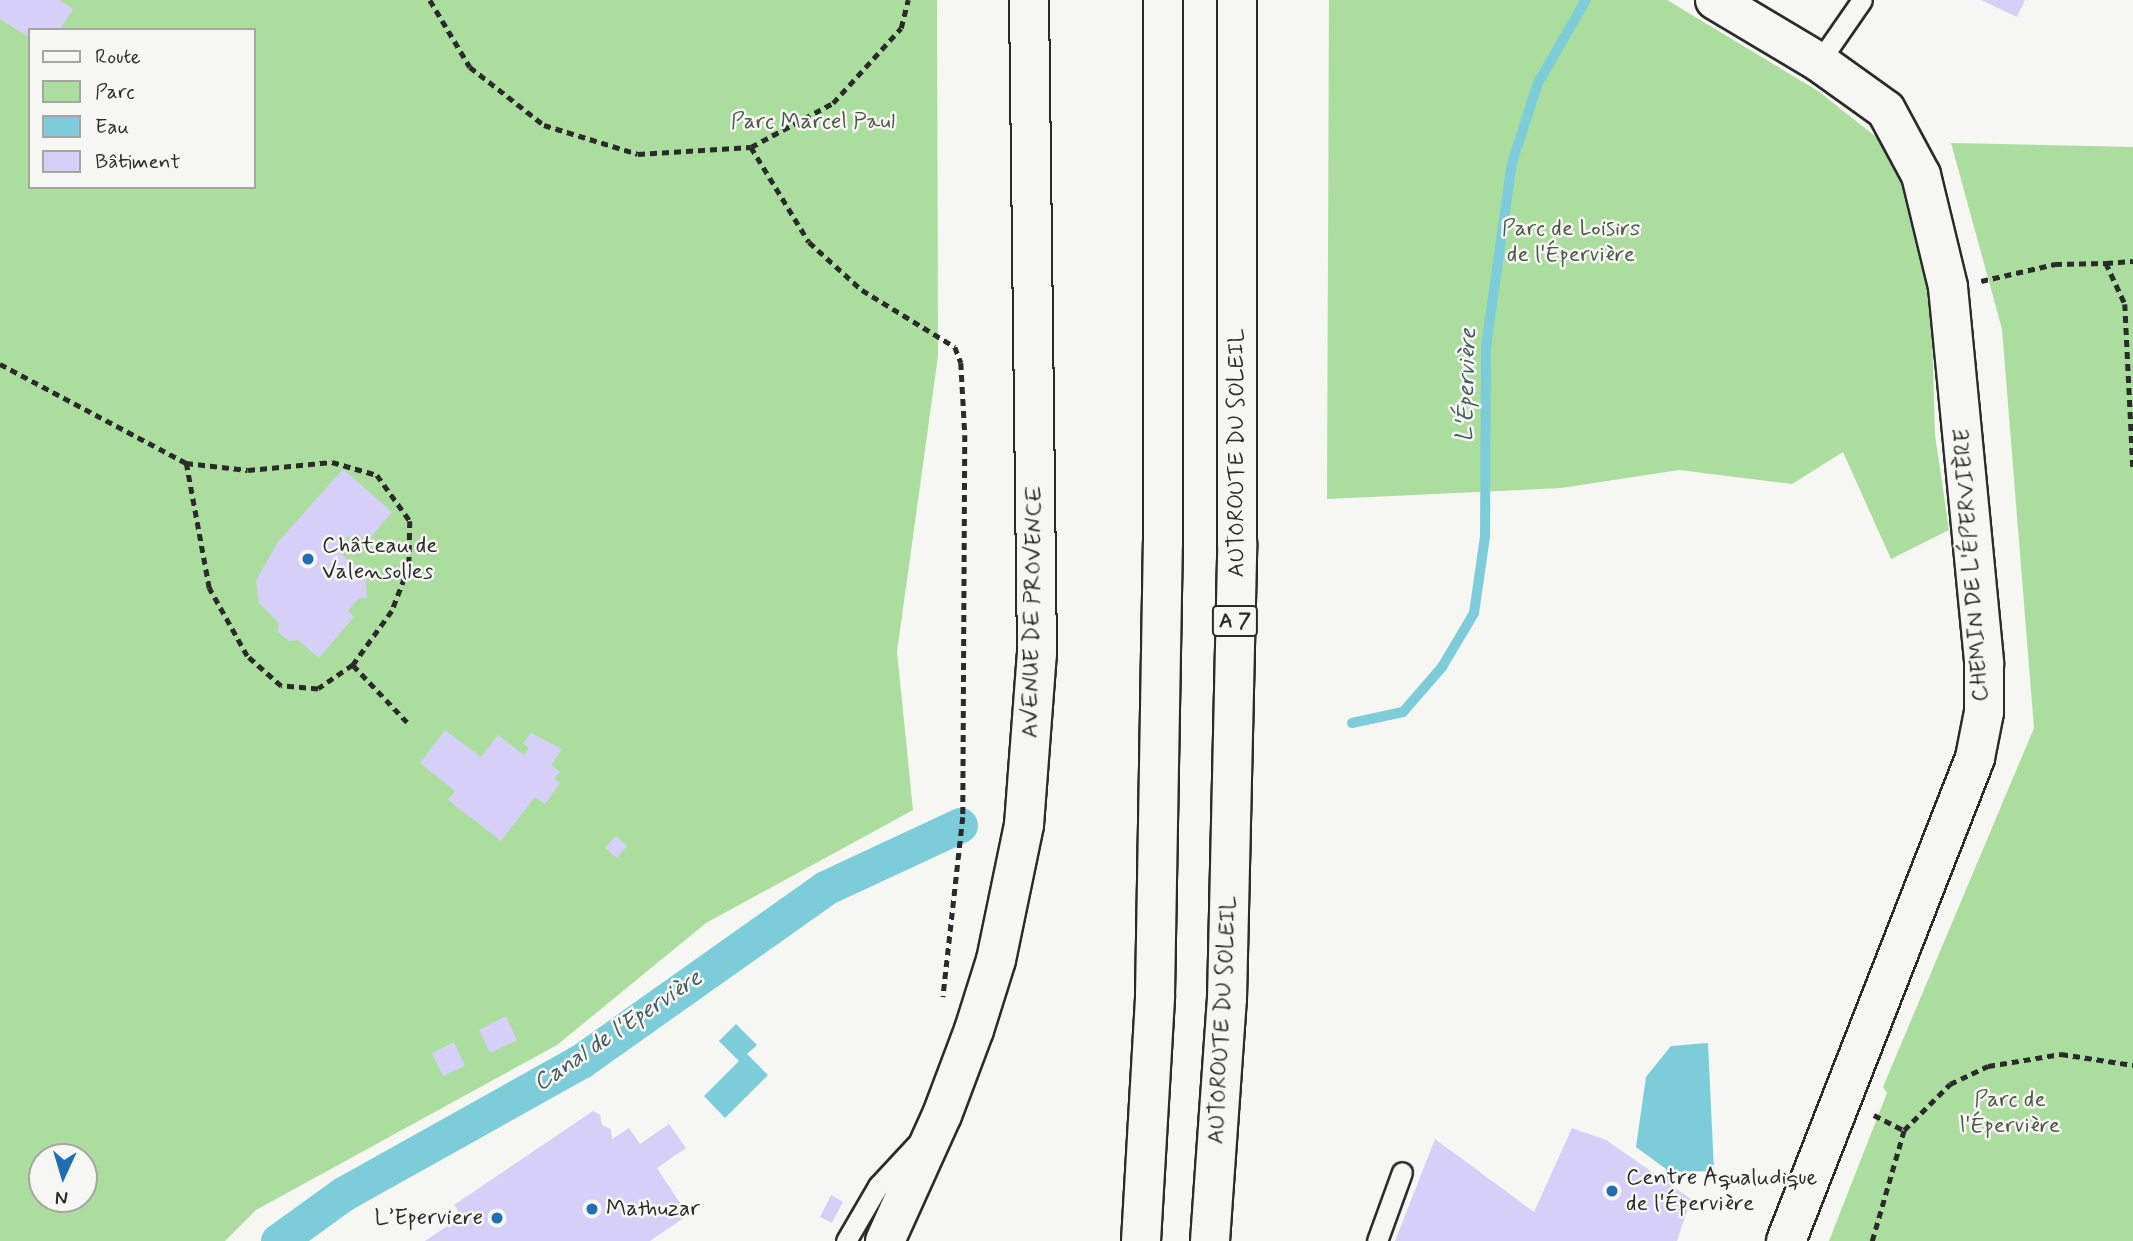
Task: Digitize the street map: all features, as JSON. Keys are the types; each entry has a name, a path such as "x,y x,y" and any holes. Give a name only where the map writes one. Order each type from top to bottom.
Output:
{"main road":[{"name":"AVENUE DE PROVENCE","path":"885,1241 942,1115 996,960 1024,825 1038,654 1029,0"},
{"path":"1141,1241 1156,968 1163,542 1163,0"},
{"name":"AUTOROUTE DU SOLEIL","path":"1210,1241 1227,999 1236,599 1237,0"},
{"name":"CHEMIN DE L'ÉPERVIÈRE","path":"1715,0 1819,62 1886,110 1906,140 1921,175 1948,288 1984,664 1984,712 1965,789 1786,1241"}],"lane":[{"path":"1819,62 1862,0"},
{"path":"846,1241 878,1186 942,1115"},
{"path":"1377,1241 1402,1172"}],"path":[{"path":"430,0 470,67 544,125 638,154 751,147 833,103 901,28 908,0"},
{"path":"751,147 809,242 862,290 955,347 961,363 965,435 963,817 954,929 940,1008"},
{"path":"1948,288 2055,264 2133,261"},
{"path":"2106,262 2125,304 2133,470"},
{"path":"0,365 186,463 248,470 332,462 377,475 410,521 409,567 392,611 353,664 317,689 281,687 247,656 209,588 186,463"},
{"path":"353,664 410,725"},
{"path":"1872,1241 1904,1130 1950,1084 1988,1066 2061,1054 2133,1065"}],"green space":[{"name":"Parc Marcel Paul","path":"0,0 937,0 938,356 897,652 913,810 706,923 557,1045 256,1210 225,1241 0,1241"},
{"name":"Parc de Loisirs de l'Épervière","path":"1329,0 1667,0 1818,91 1894,151 1931,298 1935,435 1949,530 1891,559 1843,452 1792,484 1679,470 1561,488 1327,499"},
{"name":"Parc de l'Épervière","path":"1951,143 2133,147 2133,1241 1829,1241 1887,1093 1883,1087 2034,728 2002,329"}],"water":[{"path":"736,1024 757,1045 747,1054 768,1075 725,1118 704,1096 739,1061 719,1041"},
{"path":"1708,1043 1714,1171 1674,1172 1671,1184 1662,1179 1666,1169 1636,1147 1646,1077 1671,1046"}],"building":[{"path":"0,0 59,0 73,9 61,28 28,28 28,37 0,19"},
{"path":"1981,0 2025,0 2017,17"},
{"name":"Château de Valensolles","path":"343,469 392,512 371,537 366,534 358,541 348,536 336,550 355,565 365,565 367,598 359,598 348,611 354,617 319,658 298,640 289,641 278,632 279,623 259,603 256,580 278,542"},
{"path":"445,730 481,757 498,735 524,755 529,748 523,743 531,733 562,749 551,765 560,772 554,779 560,783 545,804 535,797 501,841 448,800 455,791 420,763"},
{"path":"616,836 627,846 617,858 605,848"},
{"path":"506,1016 517,1040 490,1053 479,1030"},
{"path":"454,1042 465,1066 443,1076 432,1053"},
{"path":"593,1111 600,1115 602,1125 611,1129 612,1139 629,1128 640,1144 669,1124 686,1148 657,1168 688,1215 650,1241 425,1241 462,1216 454,1205"},
{"name":"Centre Aqualudique de l'Épervière","path":"1572,1128 1606,1140 1691,1199 1677,1241 1395,1241 1435,1139 1534,1212"},
{"path":"831,1195 843,1202 832,1223 820,1217"}],"waterway":[{"name":"L'Épervière","path":"1352,723 1403,712 1442,667 1474,613 1485,537 1486,347 1512,163 1538,83 1586,0"},
{"name":"Canal de l'Epervière","path":"278,1241 343,1194 581,1061 825,888 960,825"}],"place":[{"name":"Château de Valensolles","path":"308,559"},
{"name":"Centre Aqualudique de l'Épervière","path":"1612,1191"},
{"name":"Mathuzar","path":"592,1209"},
{"name":"L’Eperviere","path":"497,1218"}]}
